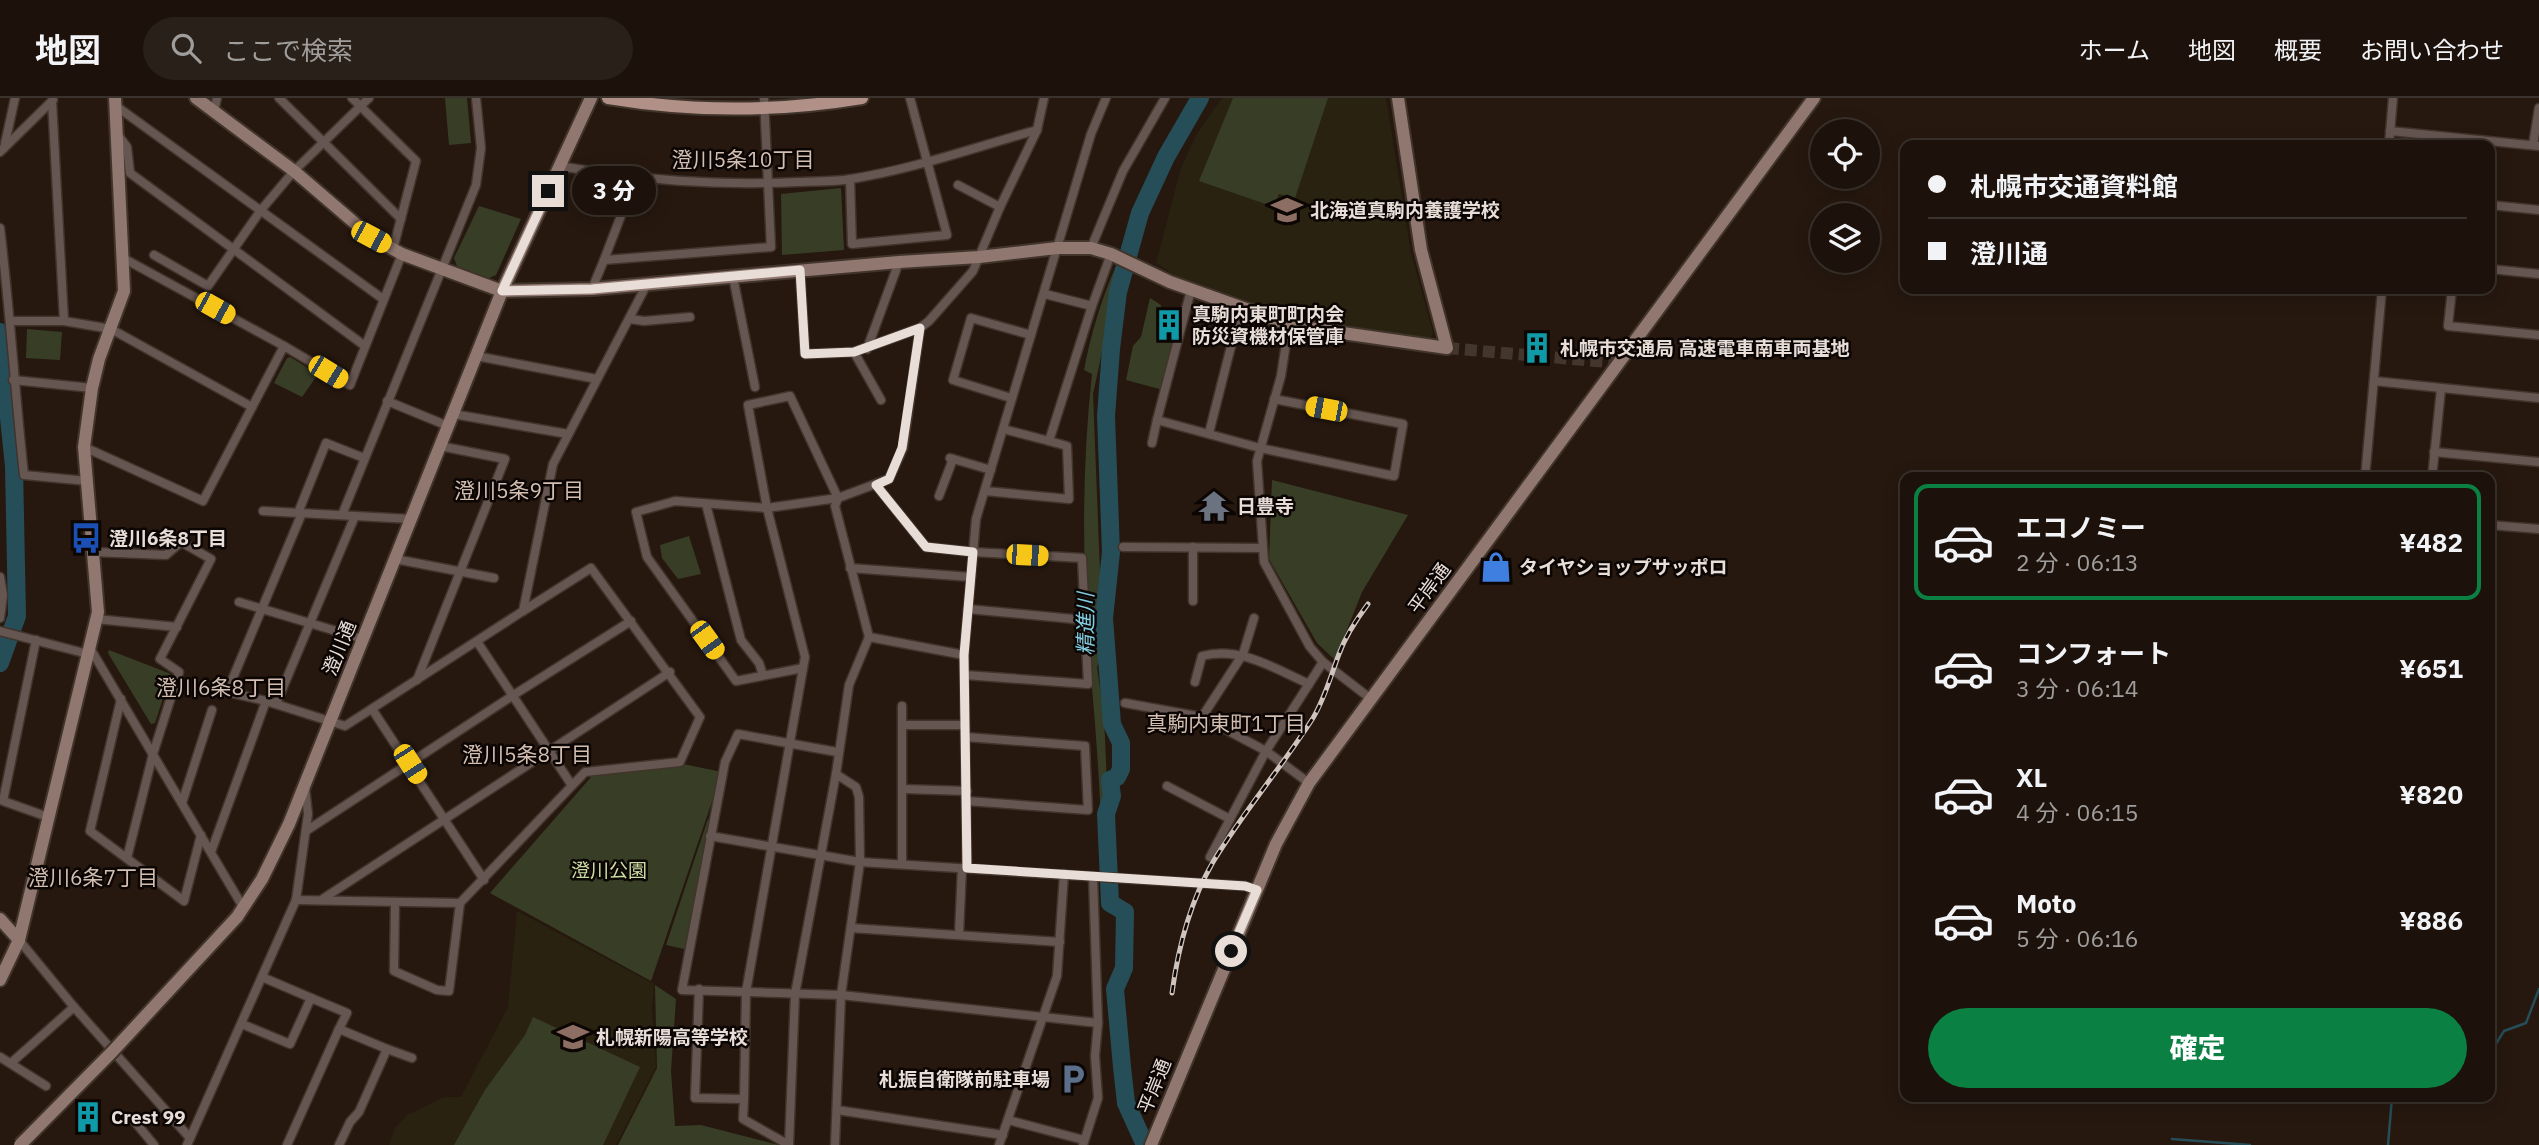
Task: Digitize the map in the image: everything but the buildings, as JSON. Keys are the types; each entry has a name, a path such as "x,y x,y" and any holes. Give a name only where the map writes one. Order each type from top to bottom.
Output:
{"main road":[{"path":"608,98 665,106 728,110 764,103 810,107 862,98"}],"street":[{"path":"2,150 15,98"},
{"path":"196,98 216,105 371,237 440,270 502,291 592,289 979,257 1057,248 1091,248 1191,290 1289,324 1447,348 1420,250 1398,98"},
{"path":"279,98 401,219"},
{"path":"123,258 350,385 383,299 397,251 401,219 416,161 352,98"},
{"path":"154,255 208,286 261,210 294,171 369,98"},
{"path":"342,515 476,186 481,148 476,98"},
{"name":"澄川通","path":"20,1145 121,1043 240,912 275,855 502,291 590,98"},
{"path":"850,179 852,244 947,235 910,98"},
{"path":"800,270 805,354 854,352 920,328 973,271 1037,130 1044,98"},
{"path":"959,934 965,868 967,796 964,655 976,519 1091,134 1106,98"},
{"path":"1091,248 1124,171 1164,98"},
{"name":"平岸通","path":"1153,1139 1257,890 1285,827 1309,783 1814,98"},
{"path":"2389,140 2392,98"},
{"path":"2,150 54,99"},
{"path":"54,99 64,321"},
{"path":"0,980 19,940 96,619 85,447 92,388 99,359 124,291 115,102"},
{"path":"115,102 383,299"},
{"path":"604,260 771,247 764,103"},
{"path":"2495,144 2536,146 2539,108"},
{"path":"559,166 635,179 697,184 850,179 926,162 1037,130"},
{"path":"2390,131 2448,140"},
{"path":"117,133 127,147 130,173 365,346"},
{"path":"592,289 635,179"},
{"path":"958,185 1000,207"},
{"path":"2495,206 2539,210"},
{"path":"0,228 24,475 87,481"},
{"path":"1049,441 1092,306 1114,256"},
{"path":"867,349 899,262"},
{"path":"2495,270 2539,274"},
{"path":"733,277 755,387"},
{"path":"523,611 553,464 647,284"},
{"path":"1152,443 1191,290"},
{"path":"1045,294 1092,306"},
{"path":"2366,472 2382,294"},
{"path":"2451,294 2448,326 2539,335"},
{"path":"1209,433 1241,307"},
{"path":"630,319 644,321 690,317"},
{"path":"1011,398 953,380 971,318 1031,335"},
{"path":"11,321 64,321 111,329 252,407"},
{"path":"1289,324 1281,376 1257,461 1264,562 1310,648 1323,662 1371,699"},
{"path":"803,668 736,681 648,557 636,512 675,501 767,508 838,498 889,479 902,448 920,328"},
{"path":"85,447 203,502 284,346"},
{"path":"854,352 881,400"},
{"path":"476,356 597,379"},
{"path":"13,380 92,388"},
{"path":"2374,381 2539,398"},
{"path":"2432,472 2441,389"},
{"path":"790,396 838,498 835,506 869,637 849,685 837,752 836,774 795,994 789,1144 743,1119 746,992 805,657 767,508 748,405 790,396"},
{"path":"1157,419 1260,448 1394,475 1403,424 1274,399"},
{"path":"387,401 451,420 568,435"},
{"path":"985,491 1069,499 1068,446 1003,429"},
{"path":"364,458 326,443 227,692 266,701 345,726 591,568 700,717 680,762 585,772 460,903 449,991 436,990 394,971 395,903"},
{"path":"417,680 505,459 440,446"},
{"path":"2434,452 2539,462"},
{"path":"939,496 951,458 991,470"},
{"path":"876,485 926,547 1082,558 1088,684 965,675"},
{"path":"706,504 741,640 758,663 763,675"},
{"path":"263,511 411,519"},
{"path":"276,704 355,516"},
{"path":"2495,525 2539,529"},
{"path":"93,552 166,555 181,542 211,559 160,659 179,672 153,754 127,858"},
{"path":"1123,547 1262,548"},
{"path":"1193,547 1193,601"},
{"path":"395,559 495,578"},
{"path":"850,568 971,577"},
{"path":"0,577 0,618"},
{"path":"240,602 363,639"},
{"path":"968,609 1084,620"},
{"path":"1202,717 1243,654 1254,618"},
{"path":"96,619 177,627"},
{"path":"306,831 631,621"},
{"path":"3,632 89,650 211,852 240,912"},
{"path":"869,637 964,655"},
{"path":"36,640 3,801 48,817"},
{"path":"478,643 571,784"},
{"path":"1195,682 1202,656 1225,652 1243,654 1309,684"},
{"path":"1210,857 1266,751 1323,662"},
{"path":"321,901 549,749 670,673"},
{"path":"121,699 90,831 184,901 201,835"},
{"path":"211,852 266,701"},
{"path":"1125,703 1202,717 1266,751 1309,783"},
{"path":"902,706 902,863"},
{"path":"372,709 484,880"},
{"path":"182,803 212,710"},
{"path":"903,725 965,725"},
{"path":"837,752 738,734 725,762 682,990 841,995 1098,1023"},
{"path":"903,789 1088,810 1085,746 966,737"},
{"path":"835,1145 841,995 860,862 859,797 856,788 836,774"},
{"path":"0,919 189,1141 296,900 308,814 305,786"},
{"path":"1167,786 1230,819"},
{"path":"710,836 860,862 1245,886 1257,890"},
{"path":"999,1145 1058,976 1064,874"},
{"path":"1008,1120 1084,1142 1098,1098 1095,1056 1098,1023 1096,877"},
{"path":"296,900 460,903"},
{"path":"851,928 1060,942"},
{"path":"262,977 346,1013 287,1145"},
{"path":"699,989 695,1098 744,1100"},
{"path":"242,1024 290,1044 311,998"},
{"path":"12,1063 74,1007"},
{"path":"339,1029 412,1058"},
{"path":"339,1145 350,1122 359,1112 387,1049"},
{"path":"0,1057 46,1086"},
{"path":"837,1110 1003,1135"},
{"path":"131,1117 154,1145"}],"shaded area":[{"name":"北海道真駒内養護学校","path":"1222,98 1386,98 1411,253 1433,332 1430,338 1297,318 1177,277 1156,263 1181,168 1196,135"},
{"name":"札幌新陽高等学校","path":"517,911 654,984 652,1007 656,1067 616,1145 389,1145 395,1128 407,1115 444,1097 461,1097 508,1007"}],"green space":[{"path":"445,98 467,98 471,143 449,145"},
{"path":"1233,98 1328,98 1295,198 1279,194 1274,207 1199,181"},
{"path":"841,188 844,250 782,255 781,194"},
{"path":"479,206 521,219 496,275 489,278 457,266 454,258"},
{"path":"1116,266 1120,268 1093,394 1103,649 1097,667 1104,717 1111,874 1102,873 1087,616 1085,477 1092,374 1084,370 1097,317"},
{"path":"1150,298 1161,305 1160,325 1180,329 1163,390 1126,380 1133,346 1141,337"},
{"path":"27,329 62,332 60,360 26,358"},
{"path":"290,357 318,374 302,397 274,383"},
{"path":"1272,480 1408,515 1362,592 1335,660 1317,643 1269,559"},
{"path":"689,536 701,574 678,579 662,558 660,545"},
{"path":"109,650 171,674 155,723 151,724 108,653"},
{"name":"澄川公園","path":"683,764 722,772 651,981 490,893 592,776"},
{"path":"708,819 714,821 689,950 666,945"},
{"path":"655,985 676,999 671,1071 675,1126 701,1125 779,1145 618,1145 657,1068"},
{"path":"533,1017 640,1067 603,1145 454,1145 485,1090 525,1035"}],"waterway":[{"name":"精進川","path":"1145,1145 1126,1103 1115,989 1124,968 1125,912 1110,903 1106,814 1112,796 1110,780 1117,777 1121,769 1121,743 1112,724 1104,618 1111,552 1106,416 1118,292 1140,213 1166,157 1200,98"},
{"path":"0,332 14,466 17,616 0,663"},
{"path":"2495,1045 2504,1031 2526,1023 2539,989"},
{"path":"2388,1145 2392,1102"},
{"path":"2172,1139 2250,1145"}],"tunnel":[{"path":"1447,348 1619,363"}],"railway":[{"path":"1172,993 1186,926 1205,877 1237,825 1313,718 1345,640 1368,604"}],"place":[{"name":"北海道真駒内養護学校","path":"1287,210"},
{"name":"真駒内東町町内会 防災資機材保管庫","path":"1169,325"},
{"name":"札幌市交通局 高速電車南車両基地","path":"1537,348"},
{"name":"日豊寺","path":"1214,506"},
{"name":"澄川6条8丁目","path":"86,538"},
{"name":"タイヤショップサッポロ","path":"1496,567"},
{"name":"札幌新陽高等学校","path":"573,1037"},
{"name":"札振自衛隊前駐車場","path":"1073,1079"},
{"name":"Crest 99","path":"88,1117"}],"district":[{"name":"澄川5条10丁目","path":"743,159"},
{"name":"澄川5条9丁目","path":"519,490"},
{"name":"澄川6条8丁目","path":"221,687"},
{"name":"真駒内東町1丁目","path":"1226,723"},
{"name":"澄川5条8丁目","path":"527,754"},
{"name":"澄川6条7丁目","path":"93,877"}],"route":[{"path":"548,191 502,291 592,289 800,270 805,354 854,352 920,328 902,448 889,479 876,485 926,547 973,552 964,655 967,868 1245,886 1257,890 1231,951"}]}
